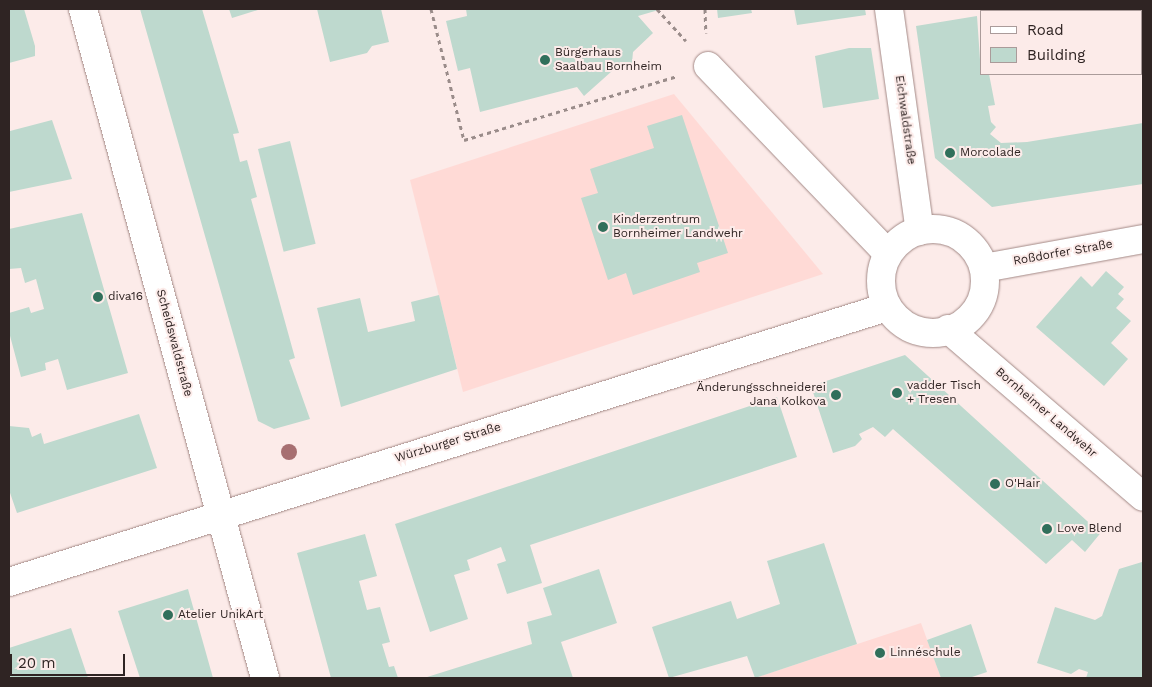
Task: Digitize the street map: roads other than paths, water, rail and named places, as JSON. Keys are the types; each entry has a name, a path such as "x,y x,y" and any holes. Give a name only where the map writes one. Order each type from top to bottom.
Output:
{"street":[{"name":"Scheidswaldstraße","path":"83,9 265,678"},
{"name":"Eichwaldstraße","path":"889,9 920,231"},
{"path":"708,66 888,254"},
{"path":"920,231 957,234 977,253 984,268 986,288 975,314 958,327 924,332 899,321 887,307 881,275 888,254 901,239 920,231"},
{"name":"Roßdorfer Straße","path":"984,268 1143,239"},
{"name":"Würzburger Straße","path":"9,582 221,514 887,307"},
{"name":"Bornheimer Landwehr","path":"948,329 1143,497"}],"place":[{"name":"Bürgerhaus Saalbau Bornheim","path":"545,60"},
{"name":"Morcolade","path":"950,153"},
{"name":"Kinderzentrum Bornheimer Landwehr","path":"603,227"},
{"name":"diva16","path":"98,297"},
{"name":"vadder Tisch + Tresen","path":"897,393"},
{"name":"Änderungsschneiderei Jana Kolkova","path":"836,395"},
{"name":"O'Hair","path":"995,484"},
{"name":"Love Blend","path":"1047,529"},
{"name":"Atelier UnikArt","path":"168,615"},
{"name":"Linnéschule","path":"880,653"}]}
